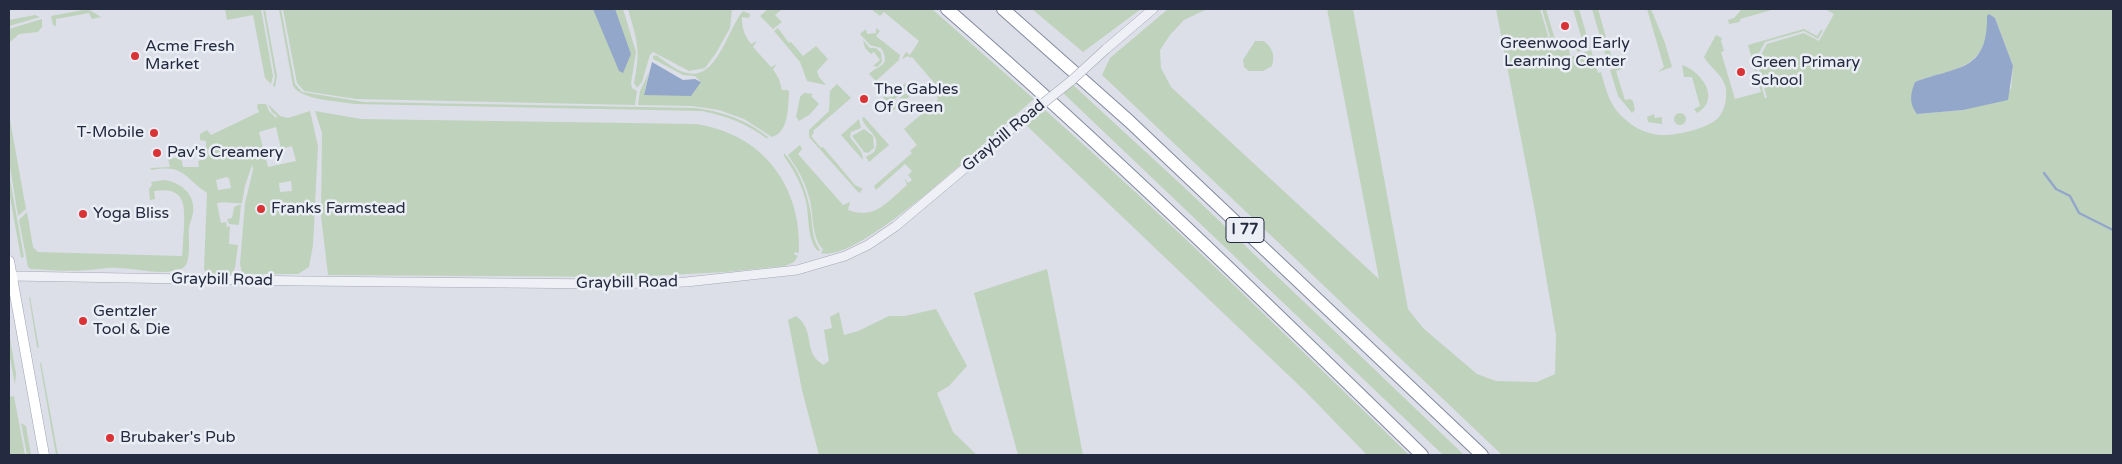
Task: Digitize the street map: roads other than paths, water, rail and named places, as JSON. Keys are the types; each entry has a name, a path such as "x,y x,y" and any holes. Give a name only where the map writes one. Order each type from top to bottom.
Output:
{"highway":[{"name":"I 77","path":"947,9 1129,172 1302,337 1422,455"},
{"name":"I 77","path":"1003,9 1136,127 1482,455"}],"main road":[{"path":"9,261 44,455"}],"street":[{"name":"Graybill Road","path":"11,276 604,284 686,282 797,270 845,256 868,245 896,226 1153,9"}],"water":[{"path":"593,9 615,9 631,54 623,73 619,71"},
{"path":"1989,14 1995,18 2013,66 2008,100 1963,110 1917,114 1911,99 1915,82 1956,69 1975,58 1982,48 1986,35 1987,16"},
{"path":"652,62 683,80 695,79 701,82 691,96 644,95"}],"waterway":[{"path":"2044,173 2056,189 2070,196 2079,213 2113,230"}],"place":[{"name":"Greenwood Early Learning Center","path":"1565,26"},
{"name":"Acme Fresh Market","path":"135,56"},
{"name":"Green Primary School","path":"1741,72"},
{"name":"The Gables Of Green","path":"864,99"},
{"name":"T-Mobile","path":"154,133"},
{"name":"Pav's Creamery","path":"157,153"},
{"name":"Franks Farmstead","path":"261,209"},
{"name":"Yoga Bliss","path":"83,214"},
{"name":"Gentzler Tool & Die","path":"83,321"},
{"name":"Brubaker's Pub","path":"110,438"}]}
